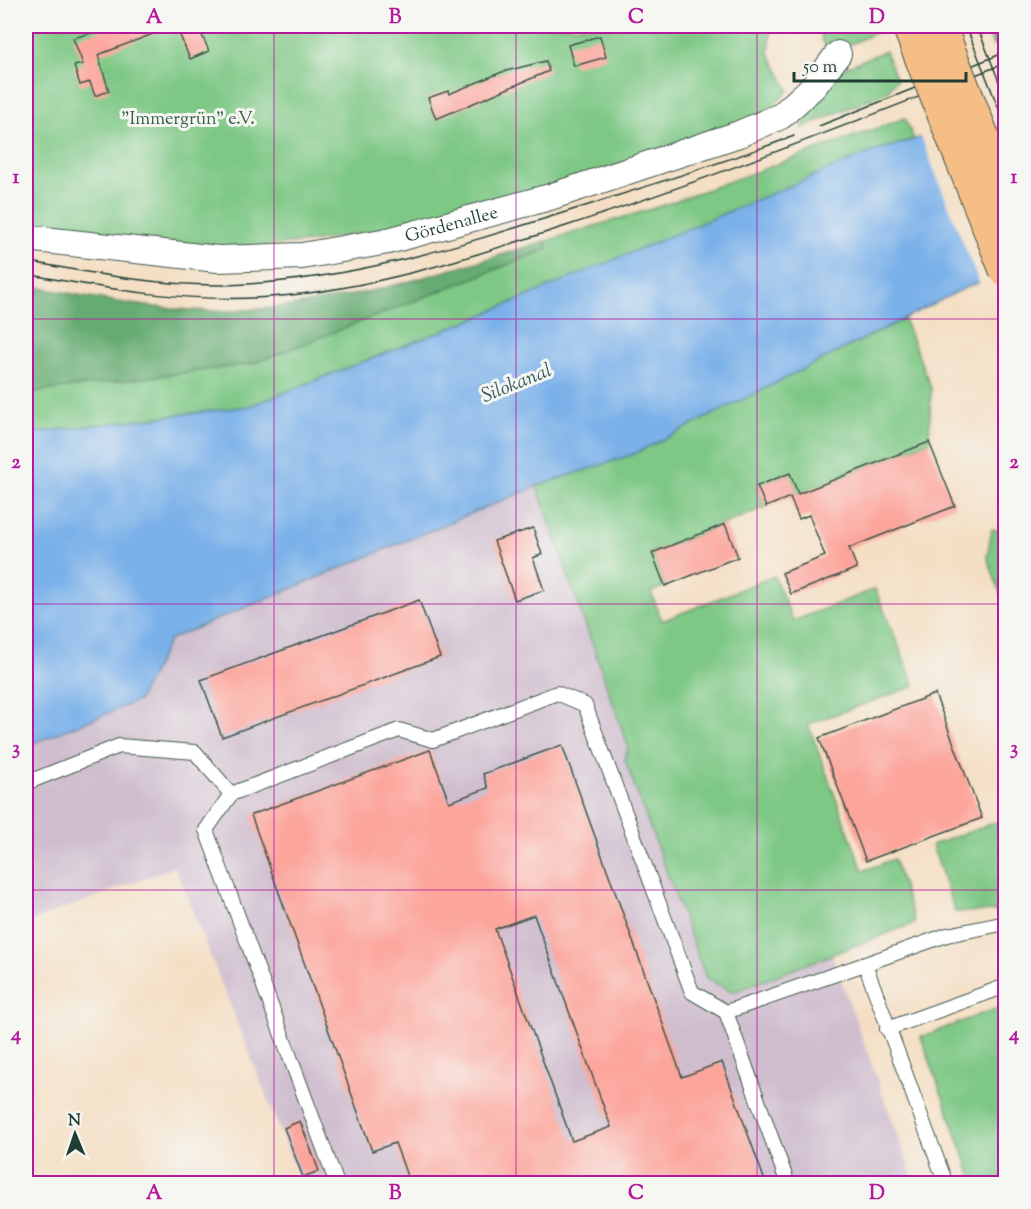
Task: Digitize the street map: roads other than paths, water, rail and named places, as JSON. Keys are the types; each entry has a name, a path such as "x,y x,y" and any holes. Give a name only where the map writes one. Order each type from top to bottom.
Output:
{"main road":[{"path":"909,26 940,67 1005,196"},
{"path":"940,26 940,67 1005,270"}],"street":[{"name":"Gördenallee","path":"26,238 218,259 302,256 388,241 550,198 739,134 781,116 814,86 837,54"}],"lane":[{"path":"337,1184 206,830 231,794 399,730 433,740 557,693 585,705 692,992 726,1012 788,1184"},
{"path":"26,783 119,746 195,752 231,794"},
{"path":"726,1012 947,935 1005,923"},
{"path":"865,964 887,1029 946,1184"},
{"path":"887,1029 1005,986"}],"water":[{"name":"Silokanal","path":"1005,112 1005,273 967,287 634,454 537,486 170,639 138,701 26,746 26,434 250,406 473,319 866,154"}],"tram line":[{"path":"966,26 1006,127"},
{"path":"977,26 1006,99"},
{"path":"819,126 1006,52"},
{"path":"26,274 147,293 208,298 270,297 382,280 491,250 675,189 1006,63"},
{"path":"26,261 124,278 199,285 269,282 313,277 399,260 484,237 682,175 794,136"}],"park label":[{"name":"\"Immergrün\" e.V.","path":"188,118"}]}
